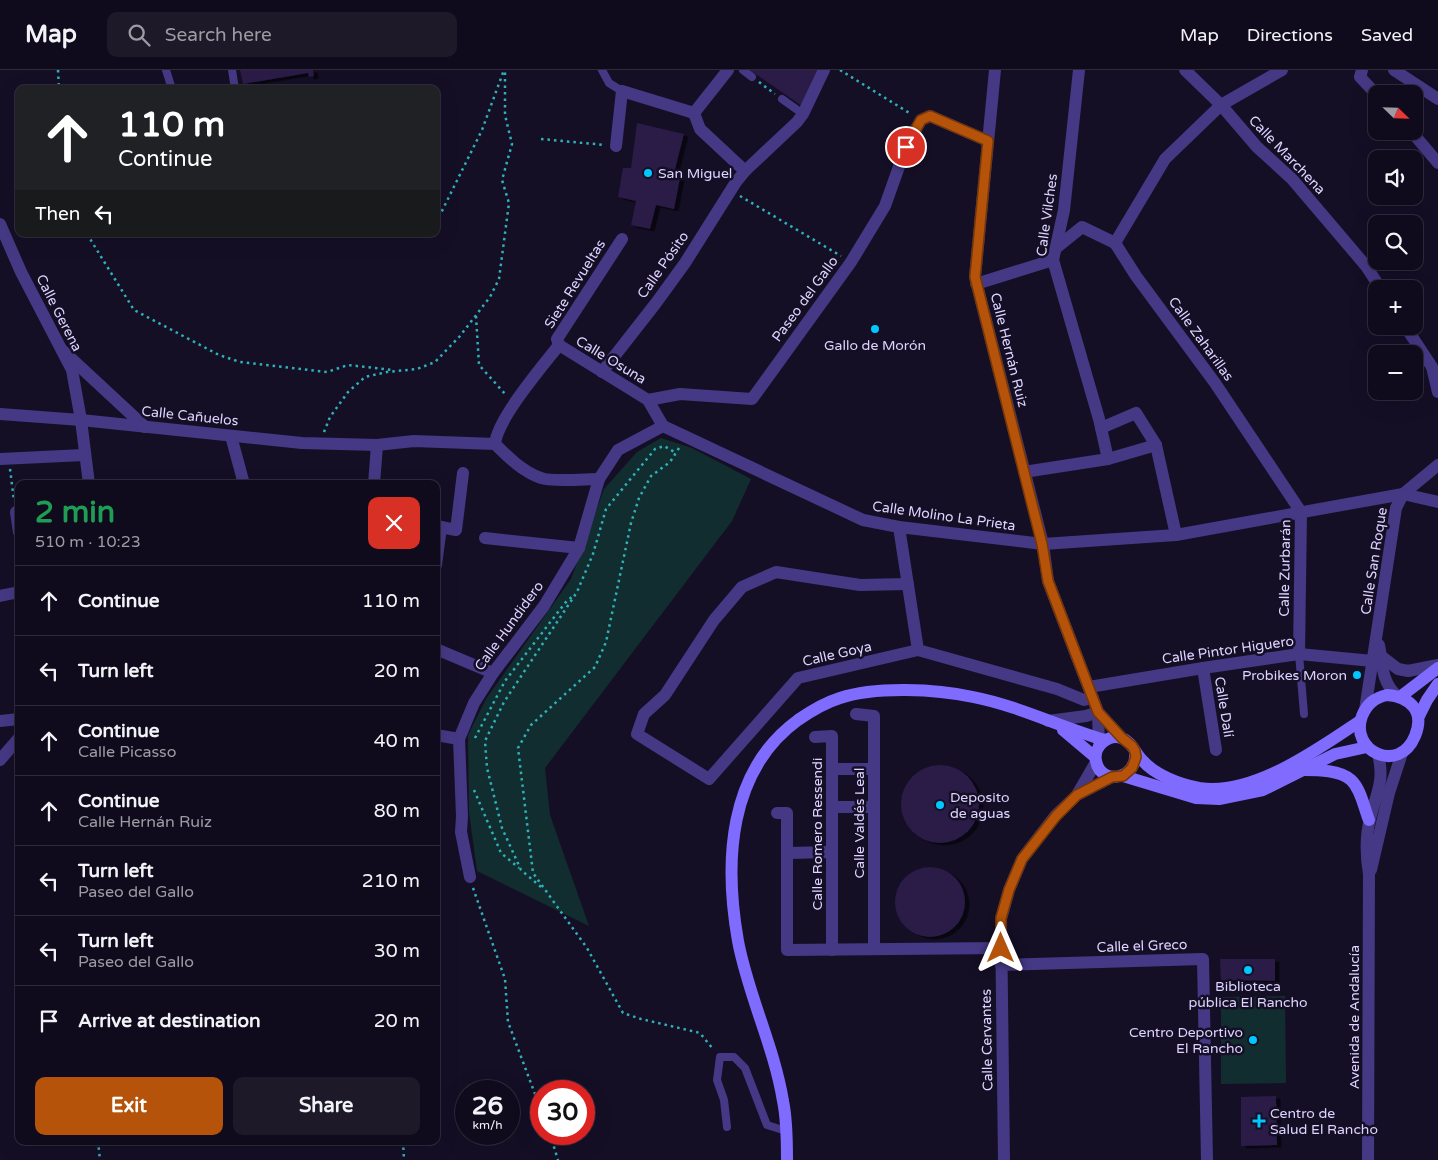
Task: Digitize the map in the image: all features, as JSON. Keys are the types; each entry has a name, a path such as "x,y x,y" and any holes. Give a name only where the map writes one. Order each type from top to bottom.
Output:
{"main road":[{"path":"1398,696 1438,666"},
{"path":"1419,716 1408,701 1398,696 1387,695 1377,697 1370,702 1363,716 1362,738 1372,750 1386,756 1402,753 1410,746 1416,734 1419,716 1426,700 1438,684"},
{"path":"787,1160 784,1101 738,942 733,907 731,870 733,840 738,811 747,783 759,760 773,742 791,725 812,710 841,697 862,692 887,690 925,691 972,696 1015,707 1053,723 1099,748"},
{"path":"1099,748 1114,737 1122,738 1132,746 1143,762 1160,774 1180,783 1200,788 1219,789 1246,784 1274,773 1307,756 1363,716"},
{"path":"1053,723 1099,748"},
{"path":"1099,748 1102,772 1196,798 1219,799 1263,790 1335,754 1372,750"},
{"path":"1117,776 1132,768 1136,757 1135,751"},
{"path":"1304,770 1325,770 1351,780 1369,820"}],"street":[{"path":"694,113 728,70"},
{"name":"Calle Pósito","path":"602,372 679,271 745,171 797,122 803,114 824,70"},
{"name":"Calle Hernán Ruiz","path":"995,70 975,277 976,284 1042,544 1048,581 1098,712"},
{"name":"Calle Vilches","path":"1079,70 1064,210 1055,254 1108,459"},
{"name":"Calle Marchena","path":"1185,70 1221,105 1257,147 1292,178 1366,266 1375,280"},
{"path":"976,284 1055,254 1082,227 1115,242 1164,159 1221,105 1282,70"},
{"path":"1362,70 1360,77 1368,86"},
{"path":"1394,70 1438,99"},
{"path":"616,146 622,91 694,113"},
{"path":"694,113 700,129 745,171"},
{"path":"921,120 930,116 988,141"},
{"name":"Paseo del Gallo","path":"648,400 680,394 752,399 851,262 885,206 906,147 921,120"},
{"path":"1419,140 1438,163"},
{"name":"Calle Gerena","path":"0,224 21,272 72,370 81,420 88,480"},
{"name":"Siete Revueltas","path":"559,345 557,339 622,239"},
{"name":"Calle Zaharillas","path":"1115,242 1136,276 1215,382 1301,512"},
{"path":"1412,335 1432,367 1438,392"},
{"path":"559,345 514,403 495,437 495,444 528,472 543,479 599,479"},
{"name":"Calle Osuna","path":"559,345 648,400"},
{"path":"62,349 145,427"},
{"path":"648,400 662,426"},
{"path":"1100,423 1136,413 1156,445 1176,535"},
{"name":"Calle Cañuelos","path":"0,414 320,443 377,445 414,441 495,444"},
{"name":"Calle Molino La Prieta","path":"662,426 863,520 899,527 1042,544 1176,535 1301,512"},
{"name":"Calle Hundidero","path":"470,877 461,832 459,739 474,702 493,673 544,606 578,548 599,479 618,450 662,426"},
{"path":"231,436 243,480"},
{"path":"374,480 377,445"},
{"path":"1024,472 1108,459 1156,445"},
{"path":"4,459 84,455"},
{"path":"1403,494 1438,465"},
{"path":"440,527 456,530 463,473"},
{"path":"1301,512 1403,494 1438,502"},
{"name":"Calle San Roque","path":"1363,716 1377,658 1377,634 1396,508 1403,494"},
{"name":"Calle Zurbarán","path":"1299,654 1301,512"},
{"path":"899,527 918,650"},
{"path":"485,538 578,548"},
{"name":"Calle Goya","path":"908,584 860,585 776,572 742,587 714,620 665,695 644,714 637,734 709,779 798,678 918,650 1057,689 1084,700 1091,693"},
{"path":"0,596 15,593"},
{"path":"440,651 493,673"},
{"name":"Calle Pintor Higuero","path":"1091,693 1203,668 1299,654 1377,658"},
{"path":"1377,658 1398,669 1408,671 1438,666"},
{"name":"Calle San Roque","path":"1377,658 1388,687 1398,696"},
{"name":"Calle Dalí","path":"1203,668 1216,750"},
{"path":"1053,723 1098,712"},
{"path":"1098,712 1122,738"},
{"path":"1098,712 1099,748"},
{"name":"Calle Valdés Leal","path":"856,714 874,716 874,949"},
{"path":"0,722 15,720"},
{"path":"440,736 459,739"},
{"name":"Calle Romero Ressendi","path":"815,737 832,736 832,950"},
{"path":"0,760 15,743"},
{"name":"Calle Cervantes","path":"1077,795 1099,748"},
{"name":"Avenida de Andalucía","path":"1370,874 1366,856 1369,820 1382,776 1372,750"},
{"name":"Avenida de Andalucía","path":"1368,1160 1370,874 1389,793 1402,753"},
{"path":"832,769 874,769"},
{"name":"Calle Cervantes","path":"1004,1160 1001,918 1009,890 1022,859 1056,816 1077,795 1117,776"},
{"path":"832,807 874,807"},
{"path":"777,813 787,812 787,950 1001,948"},
{"path":"787,853 832,852"},
{"name":"Calle el Greco","path":"1001,965 1203,959 1207,1160"}],"lane":[{"path":"166,70 171,85"},
{"path":"232,70 234,85"},
{"path":"602,70 609,83 622,91"},
{"path":"743,70 752,77"},
{"path":"782,99 803,114"},
{"path":"1299,654 1304,714"},
{"path":"727,1128 724,1100 717,1080 720,1057 734,1057 745,1068 767,1125 786,1131"}],"path":[{"path":"58,70 59,85"},
{"path":"440,215 482,130 505,70"},
{"path":"320,443 330,417 348,392 365,377 416,370 435,362 476,316 490,297 499,279 508,203 502,180 512,144 505,115 505,70"},
{"path":"840,70 921,120"},
{"path":"752,77 782,99"},
{"path":"541,138 616,146"},
{"path":"731,190 851,262"},
{"path":"89,237 134,310 219,354 240,362 327,372 348,365 399,371"},
{"path":"476,316 479,365 498,388 514,403"},
{"path":"684,435 670,462 651,476 640,498 631,523 606,642 595,667 531,725 518,748 533,873 587,948 623,1012 650,1021 700,1033 720,1057"},
{"path":"521,870 502,828 487,768 485,741 504,702 577,592 593,554 606,509 656,449 664,446 676,453"},
{"path":"4,459 15,508"},
{"path":"459,763 506,680 565,603 577,592"},
{"path":"471,783 501,853 545,891"},
{"path":"470,877 505,979 508,1022 530,1081"},
{"path":"98,1145 100,1160"},
{"path":"403,1145 404,1160"},
{"path":"553,1145 558,1160"}],"green space":[{"path":"661,438 692,448 751,479 732,521 545,768 550,815 589,926 477,871 469,812 468,735 486,699 571,579 604,489 637,452"},
{"name":"Centro Deportivo El Rancho","path":"1285,996 1286,1083 1221,1084 1221,997"}],"building":[{"path":"240,70 313,70 314,76 309,77 308,73 243,84"},
{"path":"750,70 820,70 802,106"},
{"name":"San Miguel","path":"637,123 684,134 673,177 680,178 674,209 656,205 650,229 631,225 636,201 618,197 623,168 631,168"},
{"name":"Deposito de aguas","path":"940,765 955,768 972,782 976,789 979,804 976,819 962,836 955,840 940,843 925,840 908,826 904,819 901,804 904,789 918,772 925,768"},
{"path":"923,867 937,867 950,873 959,882 965,895 963,915 955,927 937,937 923,937 910,931 901,922 895,909 895,895 901,882 910,873"},
{"name":"Biblioteca pública El Rancho","path":"1220,959 1275,959 1275,981 1221,980"},
{"name":"Centro de Salud El Rancho","path":"1276,1096 1277,1145 1241,1146 1241,1097"}],"place":[{"name":"San Miguel","path":"648,173"},
{"name":"Gallo de Morón","path":"875,329"},
{"name":"Probikes Moron","path":"1357,675"},
{"name":"Deposito de aguas","path":"940,805"},
{"name":"Biblioteca pública El Rancho","path":"1248,970"},
{"name":"Centro Deportivo El Rancho","path":"1253,1040"},
{"name":"Centro de Salud El Rancho","path":"1259,1121"}],"route":[{"path":"906,147 921,120 930,116 988,141 975,277 1042,544 1048,581 1098,712 1122,738 1128,741 1135,751 1136,757 1132,768 1123,776 1112,777 1077,795 1056,816 1022,859 1009,890 1001,918 1001,948"}]}
